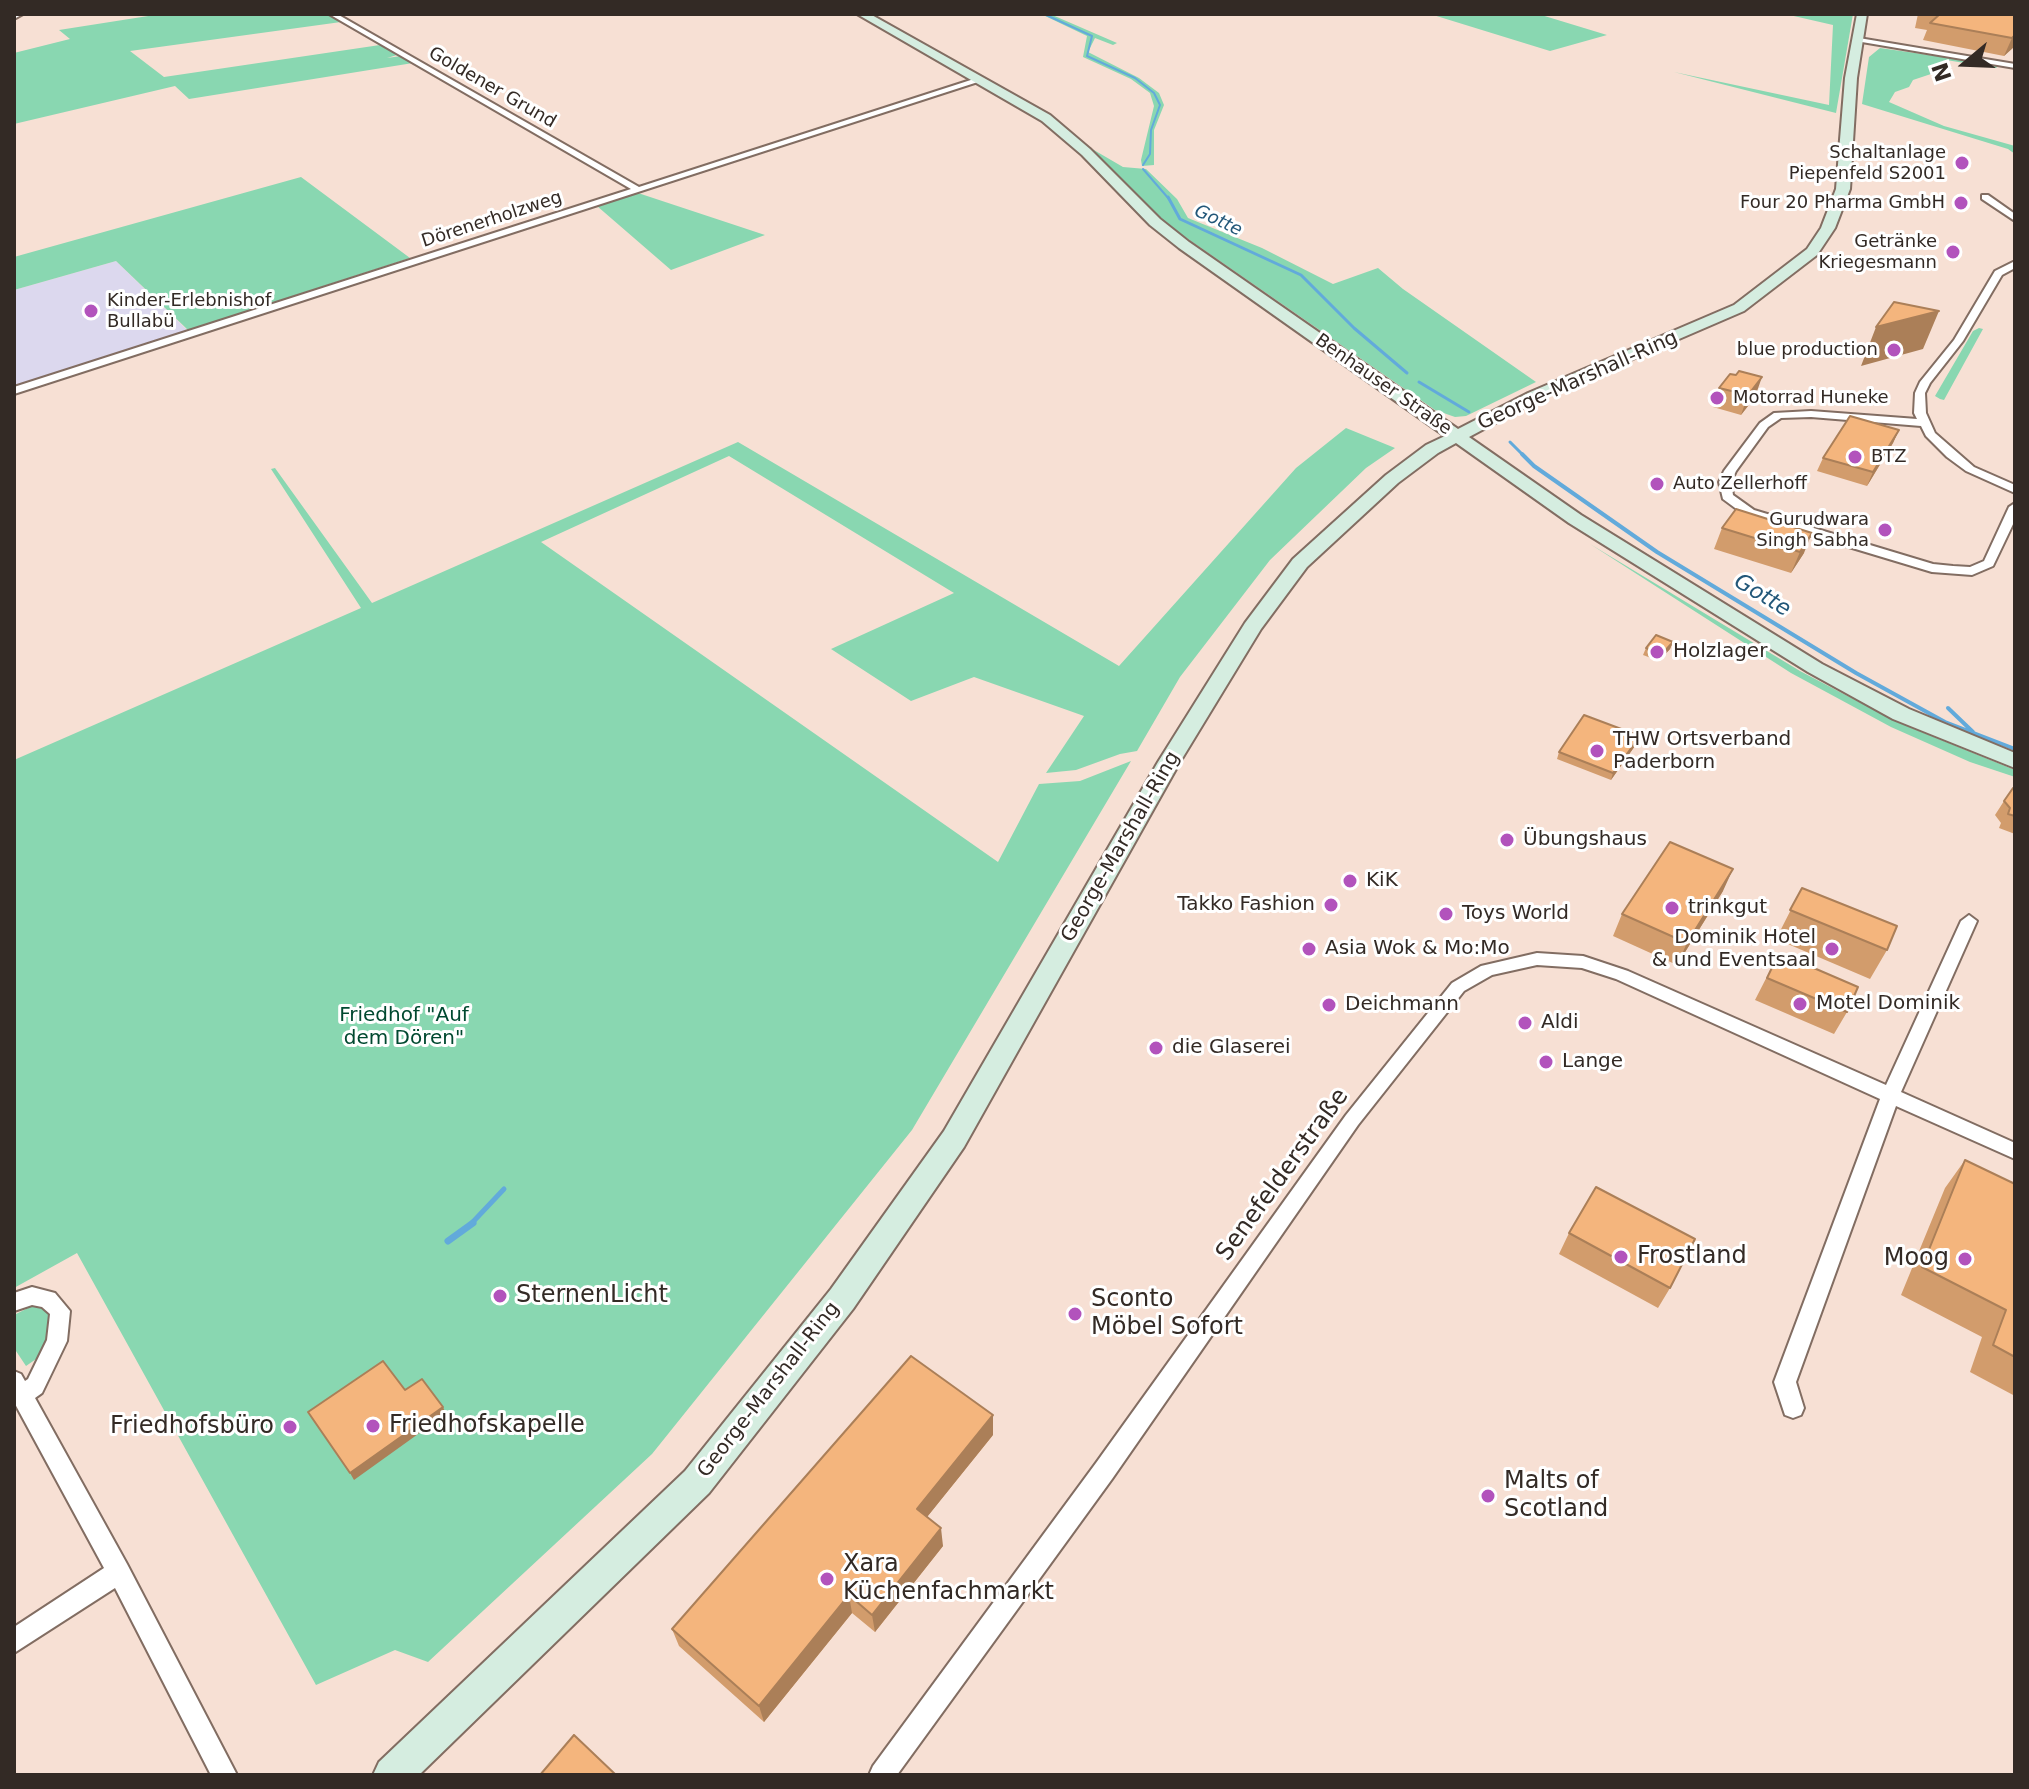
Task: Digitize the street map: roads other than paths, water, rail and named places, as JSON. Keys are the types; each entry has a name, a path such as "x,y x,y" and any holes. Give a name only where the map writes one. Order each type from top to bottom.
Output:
{"main road":[{"name":"Benhauser Straße","path":"862,14 980,80 1065,133 1174,237 1399,397 1623,550 1815,668 1901,714 2015,761"},
{"name":"George-Marshall-Ring","path":"392,1775 697,1482 842,1299 954,1139 1169,762 1252,627 1300,563 1418,444 1455,436 1492,416 1739,308 1812,252 1828,228 1843,189 1856,39 1862,14"},
{"path":"1399,397 1418,444"},
{"path":"1492,416 1493,439 1518,479"}],"street":[{"path":"14,17 20,14"},
{"name":"Goldener Grund","path":"332,14 637,189"},
{"path":"1856,39 2015,66"},
{"name":"Dörenerholzweg","path":"14,391 980,80"},
{"path":"1985,197 2015,218"},
{"path":"2015,264 1998,273 1958,341 1925,382 1920,404 1923,423 1943,448 1964,464 2015,489"},
{"path":"1923,423 1811,414 1778,415 1764,425 1730,471 1725,482 1727,496 1750,513 1932,568 1972,571 1989,563 2015,507"},
{"path":"1793,1408 1785,1382 1890,1096 1969,921"},
{"name":"Senefelderstraße","path":"882,1775 1104,1471 1352,1120 1443,1004 1464,983 1487,970 1537,959 1583,962 1622,975 2015,1151"},
{"path":"14,1302 32,1296 48,1299 60,1311 57,1341 35,1386 18,1388 119,1572 224,1775"},
{"path":"14,1641 119,1572"}],"waterway":[{"name":"Gotte","path":"1044,14 1092,36 1087,56 1135,78 1154,93 1160,105 1151,130 1150,154 1143,165"},
{"name":"Gotte","path":"1143,169 1169,199"},
{"name":"Gotte","path":"1168,197 1180,219 1301,275 1354,328 1407,373"},
{"name":"Gotte","path":"1419,382 1469,412"},
{"name":"Gotte","path":"1510,442 1534,466 1657,552 1856,673 1945,722 2015,749"},
{"path":"1948,708 1973,732"},
{"path":"470,1225 504,1189"},
{"path":"448,1241 473,1223"}],"place":[{"name":"Schaltanlage Piepenfeld S2001","path":"1962,163"},
{"name":"Four 20 Pharma GmbH","path":"1961,203"},
{"name":"Getränke Kriegesmann","path":"1953,252"},
{"name":"Kinder-Erlebnishof Bullabü","path":"91,311"},
{"name":"blue production","path":"1894,350"},
{"name":"Motorrad Huneke","path":"1717,398"},
{"name":"BTZ","path":"1855,457"},
{"name":"Auto Zellerhoff","path":"1657,484"},
{"name":"Gurudwara Singh Sabha","path":"1885,530"},
{"name":"Holzlager","path":"1657,652"},
{"name":"THW Ortsverband Paderborn","path":"1597,751"},
{"name":"Übungshaus","path":"1507,840"},
{"name":"KiK","path":"1350,881"},
{"name":"Takko Fashion","path":"1331,905"},
{"name":"trinkgut","path":"1672,908"},
{"name":"Toys World","path":"1446,914"},
{"name":"Asia Wok & Mo:Mo","path":"1309,949"},
{"name":"Dominik Hotel & und Eventsaal","path":"1832,949"},
{"name":"Motel Dominik","path":"1800,1004"},
{"name":"Deichmann","path":"1329,1005"},
{"name":"Aldi","path":"1525,1023"},
{"name":"die Glaserei","path":"1156,1048"},
{"name":"Lange","path":"1546,1062"},
{"name":"Frostland","path":"1621,1257"},
{"name":"Moog","path":"1965,1259"},
{"name":"SternenLicht","path":"500,1296"},
{"name":"Sconto Möbel Sofort","path":"1075,1314"},
{"name":"Friedhofskapelle","path":"373,1426"},
{"name":"Friedhofsbüro","path":"290,1427"},
{"name":"Malts of Scotland","path":"1488,1496"},
{"name":"Xara Küchenfachmarkt","path":"827,1579"}],"park label":[{"name":"Friedhof \"Auf dem Dören\"","path":"404,1028"}]}
